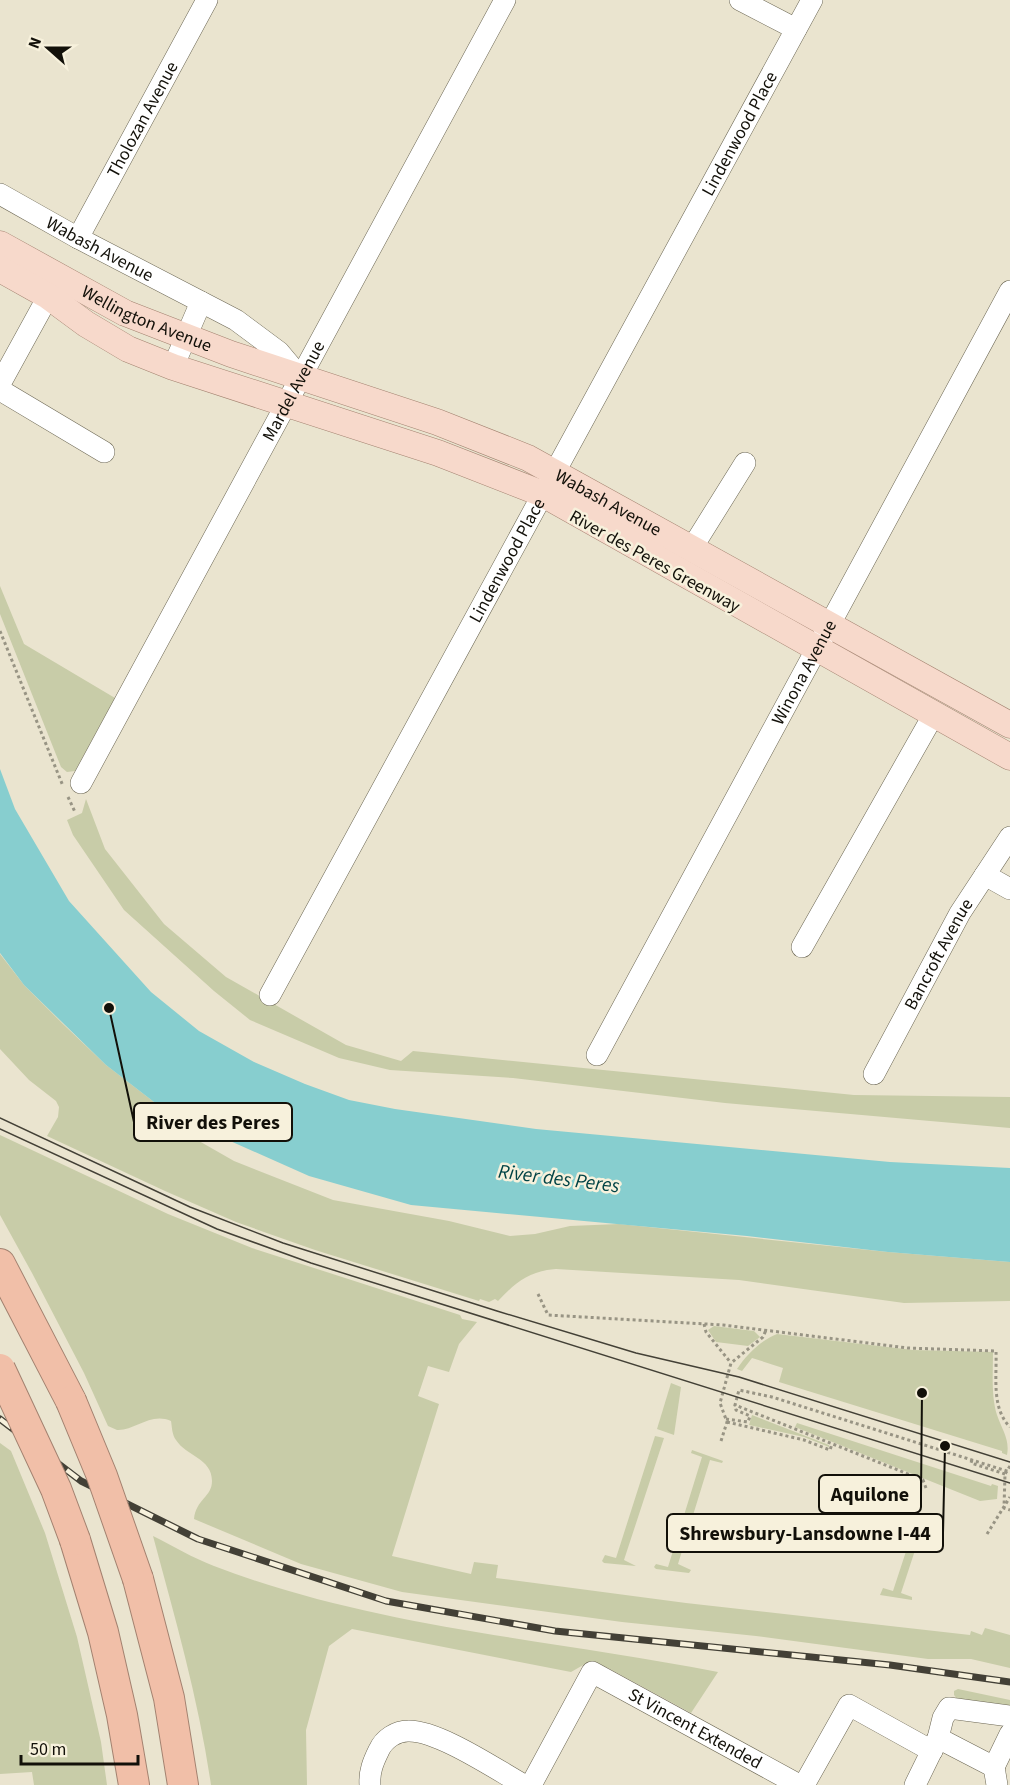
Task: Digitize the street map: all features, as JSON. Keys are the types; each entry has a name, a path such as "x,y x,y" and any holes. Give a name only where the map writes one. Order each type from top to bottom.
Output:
{"highway":[{"path":"0,1264 70,1401 102,1476 138,1579 169,1698 183,1785"},
{"path":"0,1369 56,1490 75,1540 103,1632 122,1715 134,1785"}],"main road":[{"name":"Wellington Avenue","path":"0,244 54,286 86,324 128,349 173,367 287,404"},
{"name":"Wellington Avenue","path":"0,269 54,286 186,338 300,377"},
{"name":"Wabash Avenue","path":"300,377 437,422 528,458 549,483 816,650 1010,756"},
{"name":"Wabash Avenue","path":"287,404 447,457 549,483 692,548 1010,725"}],"street":[{"name":"Tholozan Avenue","path":"78,238 207,0"},
{"name":"Mardel Avenue","path":"81,783 505,0"},
{"path":"740,0 796,29"},
{"name":"Lindenwood Place","path":"270,995 812,0"},
{"name":"Wabash Avenue","path":"0,194 78,238 236,320 279,352 300,377"},
{"path":"0,384 54,286"},
{"name":"Winona Avenue","path":"597,1055 1010,291"},
{"path":"173,367 201,302"},
{"path":"0,390 104,452"},
{"path":"692,548 745,463"},
{"path":"802,947 934,714"},
{"name":"Bancroft Avenue","path":"874,1074 960,913 1010,837"},
{"path":"985,875 1010,888"},
{"name":"St Vincent Extended","path":"531,1785 592,1672 799,1785"},
{"path":"804,1785 849,1705 935,1744 995,1776 1010,1734"},
{"path":"915,1785 949,1708 1010,1716"},
{"path":"370,1785 371,1767 382,1744 395,1733 409,1731 432,1736 524,1785"}],"path":[{"path":"0,631 56,771 75,812"},
{"path":"538,1294 548,1315 704,1324 908,1348 996,1351 998,1405 1002,1418 1010,1427"},
{"path":"704,1324 706,1332 731,1363"},
{"path":"721,1441 726,1420 720,1403 731,1363 763,1337 766,1330"},
{"path":"726,1420 748,1422 750,1416 736,1410 739,1390 772,1397 1007,1472"},
{"path":"735,1405 923,1480 926,1488"},
{"path":"726,1420 804,1440 830,1450 832,1444"},
{"path":"1004,1508 1007,1472 1010,1466"},
{"path":"987,1534 1010,1497"},
{"path":"1004,1508 1010,1510"}],"green space":[{"path":"0,586 24,644 115,698 75,771 67,772 61,767 0,614"},
{"path":"86,799 105,849 164,924 226,977 346,1045 401,1061 413,1051 854,1095 1010,1097 1010,1128 725,1103 513,1078 390,1070 339,1058 250,1020 214,991 124,910 73,835 67,820 82,813"},
{"path":"0,954 24,985 106,1065 154,1102 192,1137 234,1161 333,1200 449,1221 510,1236 535,1234 570,1226 619,1224 888,1252 1010,1262 1010,1301 904,1303 739,1280 556,1269 530,1275 517,1283 498,1301 495,1299 489,1302 480,1299 479,1301 315,1250 236,1222 47,1136 58,1117 59,1107 56,1101 29,1080 0,1049"},
{"path":"0,1135 168,1214 252,1248 460,1315 462,1319 477,1322 459,1344 449,1372 428,1366 418,1396 439,1404 392,1556 471,1574 474,1562 498,1565 496,1578 686,1603 970,1635 971,1631 982,1635 985,1628 1010,1635 1010,1668 971,1659 928,1659 756,1636 622,1622 402,1592 301,1564 194,1519 195,1512 211,1486 211,1473 208,1467 180,1445 173,1433 171,1421 149,1420 124,1430 108,1426 84,1373 0,1215"},
{"path":"714,1326 754,1331 760,1337 748,1346 716,1342 708,1330"},
{"path":"777,1334 913,1350 993,1352 994,1400 1006,1439 1007,1455 1002,1451 779,1382 783,1368 752,1358 742,1371 737,1369 754,1348"},
{"path":"671,1383 681,1387 674,1435 657,1429"},
{"path":"752,1415 829,1445 829,1447 804,1437 749,1425"},
{"path":"797,1423 991,1486 992,1484 998,1486 997,1499 980,1501 795,1427"},
{"path":"655,1436 664,1438 624,1560 636,1566 604,1563 602,1561 605,1555 616,1558"},
{"path":"0,1443 11,1451 45,1533 77,1637 101,1742 107,1785 34,1785 32,1772 0,1774"},
{"path":"692,1450 723,1461 722,1463 710,1460 678,1564 691,1570 689,1573 656,1569 654,1567 656,1564 668,1567 702,1457 691,1453"},
{"path":"904,1517 935,1528 923,1526 901,1593 912,1597 912,1600 880,1595 883,1588 893,1591 915,1524 904,1520"},
{"path":"153,1536 214,1566 275,1587 337,1604 463,1630 718,1672 691,1713 608,1668 585,1664 571,1672 352,1629 329,1646 306,1730 307,1785 211,1785 193,1691"},
{"path":"958,1689 1010,1700 1010,1707 958,1700 954,1691"}],"water":[{"name":"River des Peres","path":"0,769 15,809 69,901 151,992 199,1031 254,1062 349,1100 395,1109 536,1129 890,1162 1010,1168 1010,1262 411,1205 309,1176 219,1136 154,1102 106,1065 24,985 0,953"}],"tram line":[{"path":"0,1118 190,1207 283,1243 636,1353 739,1377 1010,1462"},
{"path":"0,1129 217,1229 311,1263 1010,1483"}],"railway":[{"path":"0,1419 81,1481 198,1539 386,1601 555,1631 890,1665 1010,1682"}],"place":[{"name":"River des Peres","path":"109,1008"},
{"name":"Aquilone","path":"922,1393"},
{"name":"Shrewsbury-Lansdowne I-44","path":"945,1446"}]}
